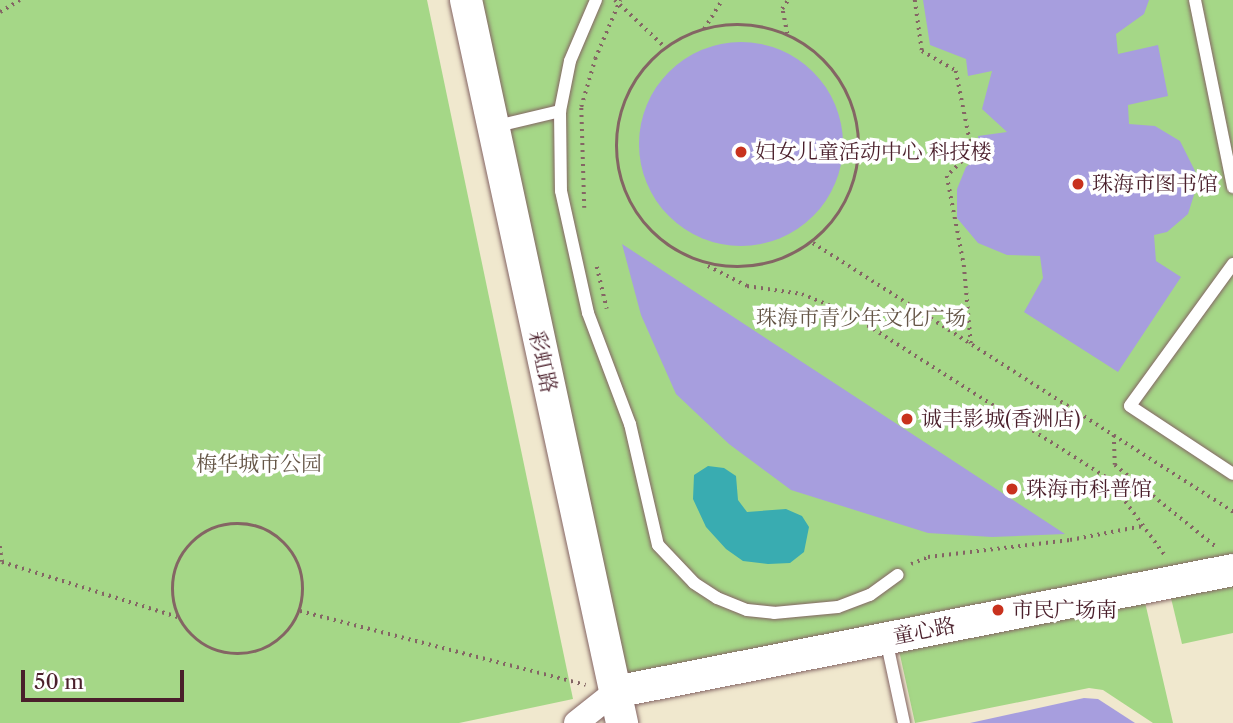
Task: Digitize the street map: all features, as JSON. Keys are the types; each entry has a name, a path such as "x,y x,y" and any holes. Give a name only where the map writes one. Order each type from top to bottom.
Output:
{"street":[{"name":"彩虹路","path":"466,0 622,723"},
{"name":"童心路","path":"615,692 1183,580 1228,561"},
{"path":"576,723 615,692"}],"lane":[{"path":"596,0 570,61 560,111 561,191 588,313 630,424 658,545 694,583 717,598 747,610 774,613 838,607 870,595 898,575"},
{"path":"1195,0 1233,187"},
{"path":"493,127 560,111"},
{"path":"1233,264 1130,406 1233,474"},
{"path":"886,639 904,723"}],"path":[{"path":"0,12 20,0"},
{"path":"704,29 722,0"},
{"path":"787,34 782,9 788,0"},
{"path":"915,0 922,51 956,71 972,152 947,176 964,265 971,344"},
{"path":"587,222 579,159 581,107 595,58 618,1 666,48"},
{"path":"703,263 741,268 779,261 813,243 842,212 858,173 860,131 848,91 829,65 787,34 746,24 704,29 666,48 639,75 621,110 615,148 622,185 640,219 658,237 703,263 747,286 802,294 850,314 1109,479 1183,580"},
{"path":"813,243 1233,512"},
{"path":"596,259 607,309"},
{"path":"1114,435 1115,465 1228,561"},
{"path":"238,524 259,527 292,552 304,591 300,611 275,644 254,653 232,655 201,642 178,617 172,596 174,573 183,553 208,532 238,524"},
{"path":"898,575 928,557 1070,540 1143,526"},
{"path":"0,546 2,562 178,617"},
{"path":"300,611 615,692"}],"green space":[{"name":"梅华城市公园","path":"0,0 427,0 573,699 459,723 0,723"},
{"name":"珠海市青少年文化广场","path":"467,0 1233,0 1233,570 615,691"},
{"path":"1233,585 1233,633 1182,644 1171,598"},
{"path":"1144,598 1173,723 1153,723 1103,690 1089,688 915,723 898,646"}],"water":[{"path":"708,466 724,468 736,476 738,500 747,512 786,509 802,516 809,527 804,552 790,563 768,564 743,561 726,549 706,527 693,499 694,475"}],"building":[{"name":"珠海市图书馆","path":"923,0 1149,0 1144,14 1116,34 1118,54 1158,45 1168,96 1128,105 1129,124 1155,126 1180,141 1199,179 1188,214 1167,232 1154,235 1156,261 1181,277 1118,372 1024,312 1043,278 1040,256 1007,255 978,243 957,218 957,189 966,167 981,154 978,136 1007,132 982,109 992,71 968,76 966,59 930,45"},
{"name":"妇女儿童活动中心 科技楼","path":"741,42 780,50 798,59 813,72 826,87 835,105 843,144 835,183 826,201 813,216 798,229 780,238 741,246 702,238 684,229 669,216 656,201 647,183 639,144 647,105 656,87 669,72 684,59 702,50"},
{"path":"622,244 1065,534 992,537 928,533 791,490 729,444 676,394 641,315"},
{"path":"1084,698 1098,699 1135,723 970,723"}],"place":[{"name":"妇女儿童活动中心 科技楼","path":"741,152"},
{"name":"珠海市图书馆","path":"1078,184"},
{"name":"诚丰影城(香洲店)","path":"907,419"},
{"name":"珠海市科普馆","path":"1012,489"},
{"name":"市民广场南","path":"998,610"}]}
